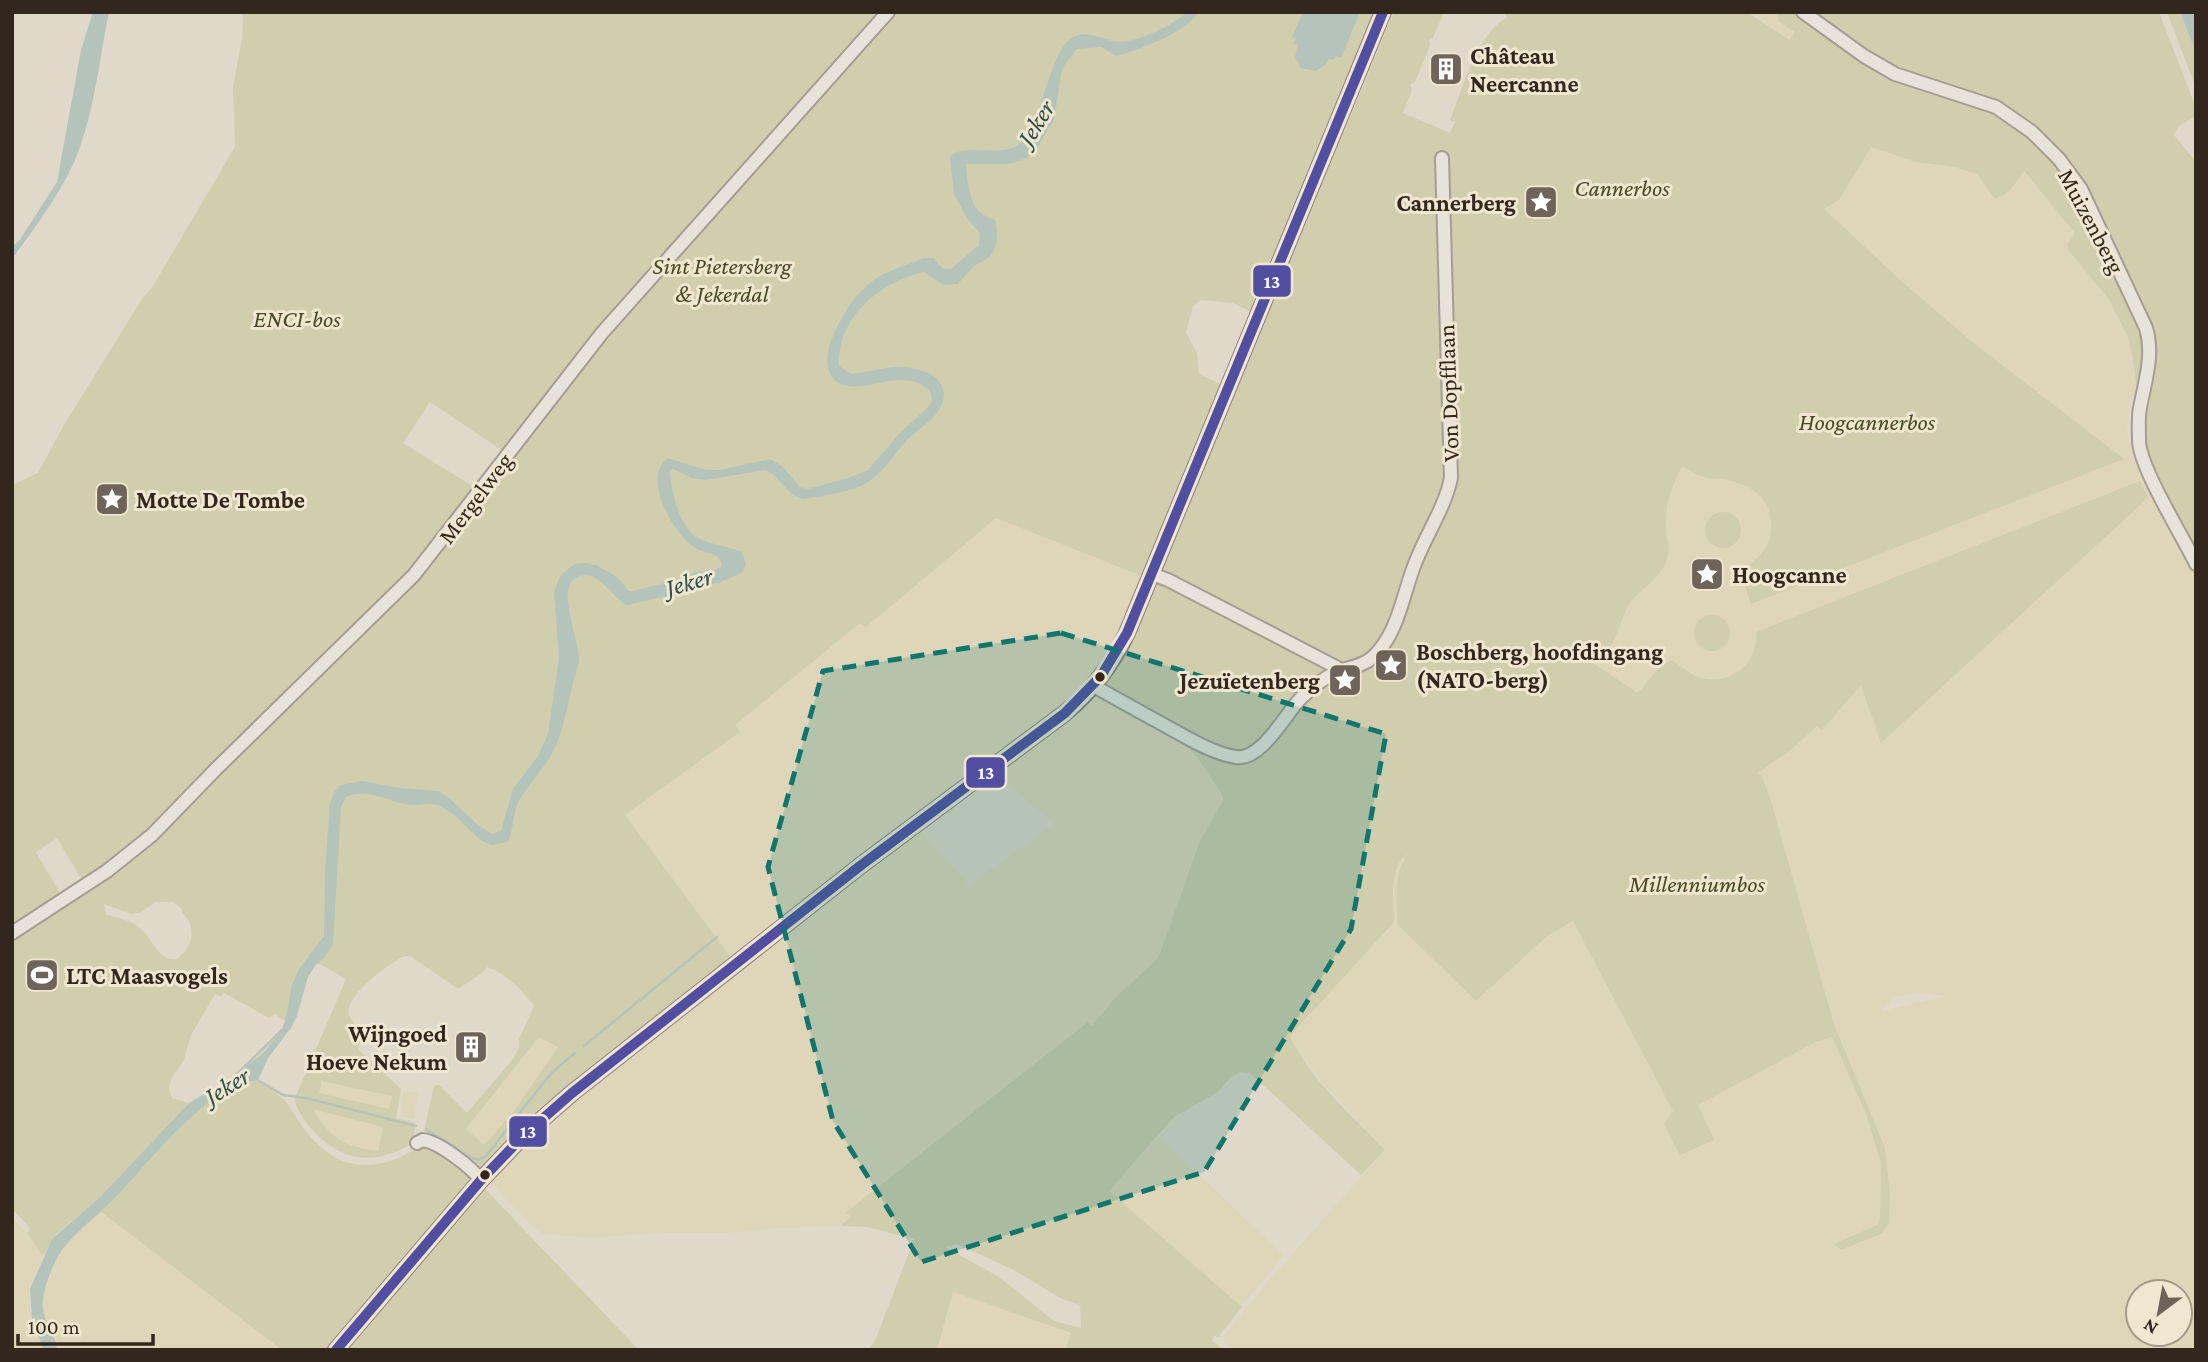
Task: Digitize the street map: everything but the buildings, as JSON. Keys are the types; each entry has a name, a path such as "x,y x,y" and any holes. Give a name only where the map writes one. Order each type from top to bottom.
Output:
{"main road":[{"path":"336,1350 481,1180 523,1136 572,1093 860,866 1065,713 1094,686 1123,640 1152,574 1220,403 1383,12"}],"street":[{"name":"Mergelweg","path":"12,933 113,866 152,835 407,582 434,551 602,332 888,12"},
{"name":"Muizenberg","path":"1803,12 1864,56 1895,74 1996,107 2032,132 2059,159 2081,189 2147,328 2151,342 2150,357 2139,412 2139,445 2148,470 2196,564"},
{"name":"Von Dopfflaan","path":"1094,686 1193,741 1236,757 1251,754 1261,747 1300,699 1339,671 1370,659 1389,634 1451,478 1442,158"},
{"path":"1152,574 1336,667 1339,671"},
{"path":"417,1143 423,1140 431,1142 471,1169 481,1180"}],"highlighted area":[{"path":"1061,633 1386,734 1351,929 1204,1172 921,1262 833,1121 768,867 823,671"}],"green space":[{"name":"Sint Pietersberg & Jekerdal","path":"243,12 1390,12 1345,121 1348,123 1394,12 1444,12 1433,38 1429,40 1430,45 1415,82 1410,85 1412,90 1403,113 1450,133 1455,122 1450,120 1472,63 1487,37 1507,17 1504,12 1747,12 1790,40 1795,32 1779,22 1776,12 2159,12 2196,108 2196,116 2179,126 2174,135 2196,162 2196,551 2145,448 2143,425 2146,407 2137,389 2127,335 2108,298 2069,251 2067,245 2075,233 2024,171 2008,192 1994,198 1977,174 1950,166 1915,162 1871,147 1839,200 1824,209 1909,288 1975,344 2124,459 1751,604 1740,572 1758,557 1769,540 1771,524 1767,505 1756,492 1741,484 1704,477 1682,466 1668,503 1666,562 1657,576 1629,605 1611,646 1593,663 1638,693 1657,670 1671,660 1698,677 1720,679 1731,676 1747,663 1753,654 1756,632 2140,481 2148,498 1881,743 1861,685 1822,730 1817,726 1792,749 1758,773 1762,776 1771,801 1834,1024 1885,1148 1890,1195 1889,1224 1881,1234 1841,1250 1834,1244 1877,1225 1880,1218 1881,1163 1866,1114 1832,1037 1816,1042 1698,1105 1714,1140 1680,1155 1664,1124 1673,1111 1573,921 1546,937 1476,1001 1397,924 1398,877 1408,854 1397,867 1395,875 1394,922 1290,1036 1320,1082 1385,1150 1361,1175 1249,1073 1241,1072 1230,1078 1218,1092 1174,1117 1109,1191 1242,1307 1212,1341 1225,1350 1066,1350 1071,1333 953,1292 937,1350 869,1350 877,1336 914,1239 867,1227 841,1226 852,1215 845,1213 1088,1022 1092,1026 1114,999 1155,961 1160,954 1199,843 1223,800 1195,754 1175,737 1097,693 1144,577 996,518 866,627 859,624 735,725 740,732 625,815 733,960 483,1172 424,1131 434,1086 439,1085 467,1113 513,1059 534,1006 507,978 487,967 458,989 410,956 405,956 369,981 353,999 349,1008 350,1018 362,1034 358,1049 401,1089 396,1118 415,1123 413,1143 384,1156 358,1157 345,1154 321,1139 302,1117 295,1098 346,979 308,957 288,1004 285,1021 275,1014 269,1018 224,993 221,997 215,994 191,1035 184,1060 169,1088 172,1098 189,1103 101,1196 56,1234 43,1256 27,1233 30,1228 12,1209 12,942 81,897 83,882 57,838 36,852 63,898 12,930 12,485 38,473 64,425 142,299 153,286 235,147 233,87 242,39","holes":["1201,300 1233,303 1251,312 1222,385 1199,374 1197,353 1186,333 1193,306","430,402 503,451 474,487 403,443","156,902 173,902 182,909 190,924 190,943 177,959 165,957 139,927 106,914 104,904 131,914 139,913","539,1037 558,1047 514,1111 484,1145 466,1129","322,1081 392,1096 389,1109 319,1093","313,1109 383,1127 378,1151 347,1143 326,1128","957,1244 1014,1270 1060,1298 1080,1305 1081,1328 1054,1321 999,1277 945,1247"]},
{"path":"1388,12 1394,12 1181,729 1224,800 1192,864 1155,962 1095,1030 1088,1023 876,1191 841,1226 588,1238 544,1234 536,1230 497,1190 490,1179 555,1117 630,1054 919,828 969,885 1054,824 994,772 1102,687"},
{"path":"1747,12 1776,12 1779,22 1795,32 1790,40"},
{"path":"2167,12 2180,12 2196,53 2196,88"},
{"name":"Hoogcannerbos","path":"1870,146 1915,162 1950,166 1977,174 2008,193 2023,171 2075,233 2067,245 2069,251 2108,298 2127,335 2137,389 2130,400 2127,431 2132,456 2151,497 2196,577 2196,1350 1235,1350 1224,1342 1224,1336 1269,1280 1385,1150 1322,1082 1289,1036 1394,922 1394,878 1401,858 1418,849 1403,860 1397,880 1475,1001 1546,937 1573,921 1673,1111 1697,1105 1832,1036 1866,1114 1881,1163 1880,1219 1877,1225 1835,1244 1841,1250 1881,1235 1889,1224 1890,1195 1885,1148 1837,1033 1762,776 1593,663 1611,647 1615,632 1629,605 1660,571 1666,530 1665,504 1670,491 1692,443 1823,208 1839,200","holes":["1918,993 1948,996 1881,1011 1894,997"]},
{"path":"1723,512 1736,517 1741,530 1736,543 1723,548 1710,543 1705,530 1710,517"},
{"path":"996,517 1144,577 1115,646 1101,669 1069,702 733,960 625,815 740,732 735,725 859,624 866,626"},
{"path":"1712,615 1725,620 1730,633 1725,646 1712,651 1699,646 1694,633 1699,620"},
{"path":"539,1037 559,1046 514,1111 484,1146 466,1130"},
{"path":"258,1080 285,1101 318,1144 334,1157 358,1164 380,1164 427,1146 441,1152 471,1175 472,1180 467,1189 328,1350 282,1350 100,1211 194,1115 215,1098 237,1086"},
{"path":"322,1080 392,1096 389,1110 318,1093"},
{"path":"404,1091 418,1093 414,1119 400,1117"},
{"path":"313,1108 383,1127 378,1152 342,1142 326,1130"},
{"path":"1159,1136 1284,1256 1241,1306 1106,1189 1111,1188"},
{"path":"481,1189 486,1190 639,1350 342,1350"},
{"path":"100,1211 282,1350 57,1350 57,1342 42,1310 46,1288 61,1251"},
{"path":"12,1218 43,1256 30,1288 29,1298 32,1320 44,1350 12,1350"},
{"path":"953,1291 1072,1334 1066,1350 937,1350"}],"water":[{"path":"93,12 109,12 83,138 72,168 57,193 12,256 12,246 19,241 57,182 81,50"},
{"name":"Jeker","path":"1187,12 1199,12 1173,34 1138,49 1116,56 1101,47 1077,49 1065,64 1054,121 1036,151 1027,158 1009,164 966,164 969,187 976,208 995,220 997,240 988,258 973,267 958,284 943,285 924,272 892,284 865,304 854,317 840,348 839,366 851,374 896,367 915,369 934,376 944,391 941,407 936,414 908,439 879,473 853,489 805,499 794,495 766,470 706,480 692,478 673,469 670,472 672,489 686,527 698,538 742,552 746,564 743,572 719,583 688,588 671,595 627,605 604,584 590,576 574,579 569,585 568,605 578,652 578,667 556,745 519,801 508,842 492,845 484,842 450,812 437,805 410,805 362,794 346,797 341,807 333,944 308,977 291,1028 268,1058 258,1080 218,1096 199,1111 61,1251 47,1282 43,1300 43,1308 57,1350 44,1350 32,1320 30,1289 52,1239 101,1196 189,1103 234,1076 262,1054 281,1032 292,985 299,969 324,936 330,803 335,791 341,785 362,781 438,791 492,834 501,831 513,789 538,756 548,734 559,658 554,592 560,576 574,564 596,565 616,576 629,591 633,591 699,571 722,567 719,558 698,550 686,540 669,518 659,491 658,478 661,466 668,458 706,470 720,470 770,459 782,466 800,487 808,489 868,470 932,402 930,391 918,383 905,380 855,387 844,385 834,379 828,369 831,342 854,300 877,278 924,258 933,258 943,269 951,269 979,245 980,233 968,220 954,194 950,158 960,151 1006,150 1020,143 1035,119 1057,58 1072,38 1083,34 1119,42 1127,41 1155,32"},
{"path":"1303,12 1360,12 1341,58 1336,56 1333,60 1329,59 1316,71 1301,68 1295,57 1298,45 1294,44 1296,38 1292,37"},
{"path":"2180,12 2196,12 2196,53"}],"waterway":[{"path":"584,1046 717,937"},
{"name":"Jeker","path":"232,1079 282,1030"},
{"path":"426,1129 479,1160 486,1156 552,1072 575,1053"},
{"name":"Jeker","path":"256,1079 283,1095 306,1098 416,1126"}],"transit line":[{"name":"13","path":"336,1350 481,1180 523,1136 572,1093 860,866 1065,713 1101,676 1127,633 1383,12"}],"place":[{"name":"Château Neercanne","path":"1446,69"},
{"name":"Cannerberg","path":"1541,202"},
{"name":"Motte De Tombe","path":"112,499"},
{"name":"Hoogcanne","path":"1707,574"},
{"name":"Boschberg, hoofdingang (NATO-berg)","path":"1391,665"},
{"name":"Jezuïetenberg","path":"1345,680"},
{"name":"LTC Maasvogels","path":"42,975"},
{"name":"Wijngoed Hoeve Nekum","path":"471,1047"}],"park label":[{"name":"Cannerbos","path":"1622,187"},
{"name":"ENCI-bos","path":"297,318"},
{"name":"Millenniumbos","path":"1697,883"}]}
